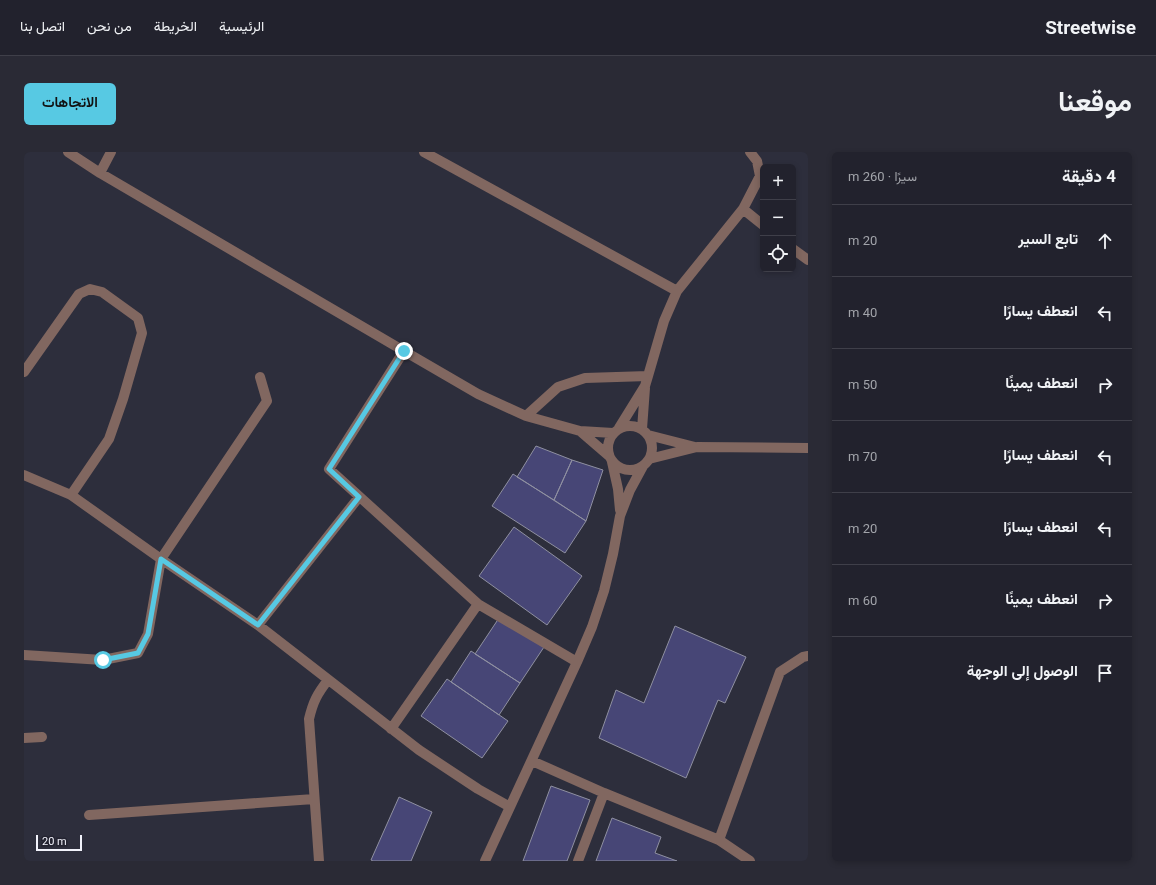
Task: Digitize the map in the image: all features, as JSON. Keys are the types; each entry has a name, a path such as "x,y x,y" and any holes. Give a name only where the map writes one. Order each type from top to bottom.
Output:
{"street":[{"path":"68,152 100,173 478,394 526,416 580,431 616,431 627,426 635,426 645,432 697,447 808,448"},
{"path":"100,173 111,152"},
{"path":"424,152 677,291"},
{"path":"620,516 618,488 608,450 610,438 645,386 664,321 677,291 743,209 760,176 757,161 750,152"},
{"path":"743,209 760,223"},
{"path":"796,250 808,260"},
{"path":"24,372 78,294 90,289 102,292 138,318 142,333 123,399 109,439 71,495"},
{"path":"404,351 329,469 478,604 577,662"},
{"path":"526,416 558,387 585,378 648,376"},
{"path":"24,655 103,660 138,653 148,634 161,559 267,401 260,377"},
{"path":"485,861 592,627 604,591 620,516 630,490 651,454 652,444 645,432 645,386"},
{"path":"580,431 617,466 630,470 637,469 646,462 697,447"},
{"path":"24,475 71,495 258,625 419,750 448,770 510,808"},
{"path":"258,625 359,497"},
{"path":"390,729 478,604"},
{"path":"718,840 780,672 803,657 808,656"},
{"path":"319,861 309,719 312,705 328,680"},
{"path":"24,738 42,737"},
{"path":"532,761 604,793 718,840 750,861"},
{"path":"578,861 604,793"},
{"path":"89,815 314,799"}],"building":[{"path":"536,446 572,460 554,500 517,477"},
{"path":"572,460 603,470 586,521 554,500"},
{"path":"513,474 586,521 565,553 492,506"},
{"path":"514,527 582,576 547,625 479,576"},
{"path":"499,618 544,647 520,683 475,654"},
{"path":"675,626 746,657 725,703 718,700 686,778 599,738 616,690 644,703"},
{"path":"471,651 520,683 499,715 451,682"},
{"path":"447,679 508,721 482,758 421,716"},
{"path":"551,786 590,800 567,861 523,861"},
{"path":"399,797 432,812 411,861 373,861 371,860"},
{"path":"612,818 661,837 655,853 677,861 596,861"}],"route":[{"path":"103,660 138,653 148,634 161,559 258,625 359,497 329,469 404,351"}]}
